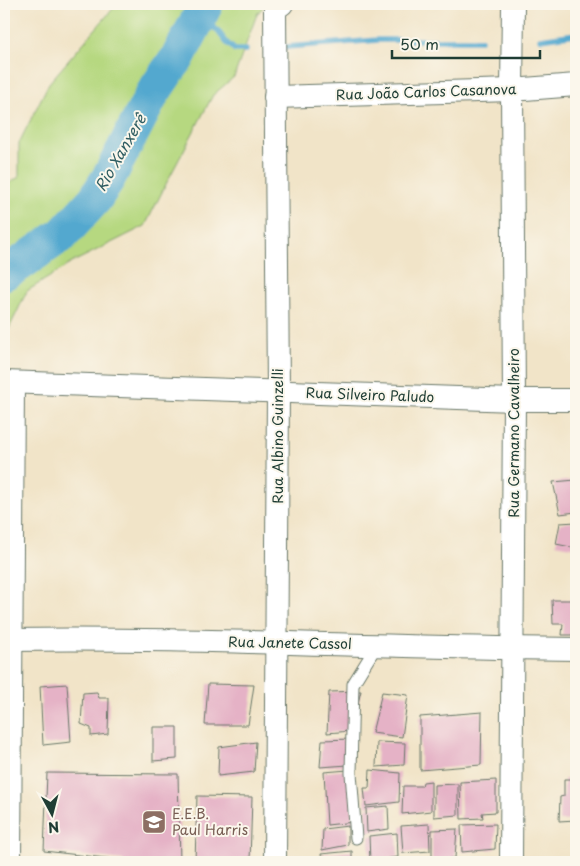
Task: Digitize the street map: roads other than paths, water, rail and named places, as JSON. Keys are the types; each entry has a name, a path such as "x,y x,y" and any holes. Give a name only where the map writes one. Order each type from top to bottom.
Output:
{"street":[{"name":"Rua Germano Cavalheiro","path":"511,862 514,400 513,4"},
{"name":"Rua Albino Guinzelli","path":"275,862 278,392 275,97 279,6"},
{"name":"Rua João Carlos Casanova","path":"275,97 512,90 576,85"},
{"name":"Rua Silveiro Paludo","path":"9,383 514,400 576,400"},
{"path":"9,383 8,640 10,862"},
{"name":"Rua Janete Cassol","path":"8,640 277,642 576,649"}],"lane":[{"path":"356,838 351,773 353,684 376,645"}],"waterway":[{"name":"Rio Xanxerê","path":"4,273 63,234 95,199 109,177 153,93 177,59 206,4"},
{"path":"199,17 217,30 235,50 246,50"},
{"path":"540,39 576,34"},
{"path":"286,47 379,40 481,40"}],"place":[{"name":"E.E.B. Paul Harris","path":"154,822"}]}
